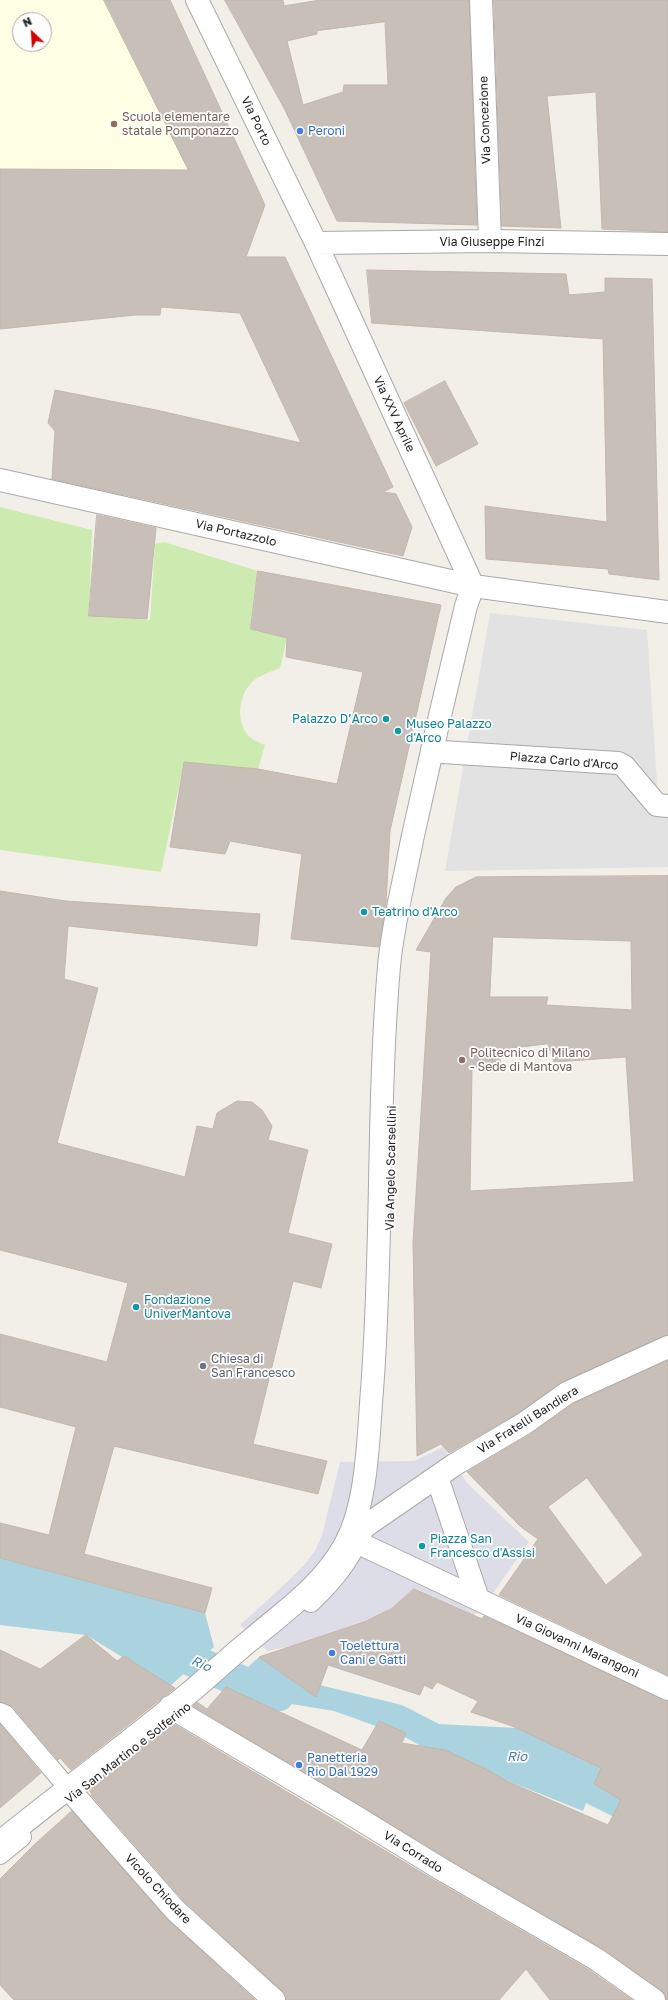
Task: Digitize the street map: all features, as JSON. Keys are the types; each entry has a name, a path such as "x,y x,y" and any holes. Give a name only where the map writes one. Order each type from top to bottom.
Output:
{"street":[{"name":"Via Porto","path":"197,0 316,243"},
{"name":"Via Concezione","path":"481,0 490,241"},
{"name":"Via Giuseppe Finzi","path":"316,243 490,241 668,244"},
{"name":"Via XXV Aprile","path":"316,243 473,586"},
{"name":"Via Portazzolo","path":"0,480 473,586"},
{"path":"437,751 466,606 473,586 668,612"},
{"name":"Piazza Carlo d'Arco","path":"437,751 618,763 624,766 657,805 668,806"},
{"name":"Via Angelo Scarsellini","path":"358,1534 356,1520 372,1461 380,1215 383,1055 390,961 437,751"},
{"name":"Via Fratelli Bandiera","path":"445,1471 525,1423 567,1393 668,1347"},
{"path":"445,1471 482,1601 358,1534 445,1471"},
{"name":"Via San Martino e Solferino","path":"0,1842 70,1791 196,1693 252,1646 326,1573 343,1548 358,1534"},
{"name":"Via Giovanni Marangoni","path":"482,1601 668,1689"},
{"name":"Via Corrado","path":"174,1710 596,1959 654,2000"},
{"name":"Vicolo Chiodare","path":"70,1791 175,1910 274,2000"}],"lane":[{"path":"0,1712 5,1714 70,1791"},
{"name":"Via San Martino e Solferino","path":"0,1855 70,1791"}],"shaded area":[{"name":"Scuola elementare statale Pomponazzo","path":"0,0 170,0 265,205 0,256"},
{"path":"490,613 647,630 658,799 668,800 668,867 445,871"},
{"name":"Piazza San Francesco d'Assisi","path":"443,1447 467,1483 529,1542 486,1603 474,1615 414,1589 391,1609 364,1622 299,1644 268,1651 240,1625 305,1564 316,1549 322,1535 340,1462 414,1461"}],"green space":[{"path":"0,507 92,530 89,616 150,620 155,544 164,542 258,571 251,626 287,638 280,668 252,682 244,694 240,707 241,721 247,734 250,738 265,745 258,769 184,762 161,872 0,850"}],"water":[{"name":"Rio","path":"0,1558 205,1613 214,1647 170,1686 86,1635 0,1625"},
{"name":"Rio","path":"259,1657 303,1681 402,1705 439,1724 517,1728 668,1799 666,1843 586,1803 583,1811 421,1746 401,1735 334,1711 273,1701 226,1687"}],"building":[{"path":"104,0 170,0 265,205 246,257 285,257 393,487 383,492 396,494 412,527 403,556 52,479 55,431 48,423 55,390 156,410 301,443 240,313 161,307 160,315 135,315 0,329 0,169 188,170"},
{"path":"225,0 283,0 284,6 320,0 469,0 477,225 337,221 285,110","holes":["385,22 388,85 344,85 343,92 303,105 287,41 317,34 317,31"]},
{"path":"494,0 668,0 668,232 602,229 596,92 547,96 561,228 502,226"},
{"path":"367,270 566,274 569,295 605,292 605,278 652,279 659,580 609,574 608,569 486,559 485,506 607,522 603,339 372,323"},
{"path":"445,381 478,444 436,466 404,403"},
{"path":"97,515 156,528 147,619 89,616"},
{"path":"258,571 441,605 390,831 386,903 379,947 291,939 302,854 230,841 225,854 170,847 184,762 258,769 337,784 363,672 286,657 287,638 251,629"},
{"path":"668,876 668,1335 562,1382 518,1413 449,1453 441,1444 417,1456 413,1243 431,952 416,950 446,898 456,887 476,877","holes":["493,937 631,941 632,1010 546,1005 548,997 490,997","548,1044 554,1062 626,1057 634,1182 470,1191 472,1069 501,1066 499,1050"]},
{"path":"0,891 66,901 260,914 257,946 68,926 64,979 98,988 57,1143 185,1177 197,1126 213,1129 217,1113 237,1101 252,1102 262,1110 272,1126 268,1140 308,1150 288,1233 332,1244 321,1288 293,1281 253,1444 327,1461 318,1494 114,1446 84,1554 212,1588 205,1613 0,1558 0,1523 49,1535 76,1427 0,1407 0,1334 107,1362 128,1283 0,1250"},
{"path":"668,1361 668,1675 499,1595 538,1539 521,1527 467,1472 531,1434 573,1404","holes":["587,1478 643,1555 606,1585 548,1507"]},
{"path":"414,1589 482,1619 484,1616 668,1701 668,2000 666,2000 665,1994 661,1990 602,1948 447,1858 193,1706 197,1702 207,1709 226,1687 362,1750 379,1721 406,1733 402,1743 445,1750 486,1769 507,1781 608,1825 621,1800 594,1784 601,1768 512,1726 471,1712 478,1701 437,1682 432,1689 424,1685 420,1695 328,1665 316,1697 259,1657 364,1622 391,1609"},
{"path":"86,1635 117,1661 124,1656 175,1688 71,1770 60,1758 58,1760 13,1707 0,1702 0,1650 40,1669"},
{"path":"172,1723 434,1880 589,1970 632,2000 550,2000 526,1969 499,2000 286,2000 282,1991 184,1901 91,1795 92,1794 88,1789"},
{"path":"0,1724 41,1773 0,1808"},
{"path":"72,1811 166,1918 255,2000 14,2000 0,1985 0,1879 34,1845"}],"waterway":[{"name":"Rio","path":"155,1646 169,1650 269,1694 278,1695"}],"place":[{"name":"Scuola elementare statale Pomponazzo","path":"114,124"},
{"name":"Peroni","path":"300,131"},
{"name":"Palazzo D’Arco","path":"386,719"},
{"name":"Museo Palazzo d'Arco","path":"398,731"},
{"name":"Teatrino d'Arco","path":"364,912"},
{"name":"Politecnico di Milano - Sede di Mantova","path":"462,1060"},
{"name":"Fondazione UniverMantova","path":"136,1307"},
{"name":"Chiesa di San Francesco","path":"203,1366"},
{"name":"Piazza San Francesco d'Assisi","path":"422,1546"},
{"name":"Toelettura Cani e Gatti","path":"332,1653"},
{"name":"Panetteria Rio Dal 1929","path":"299,1765"}]}
